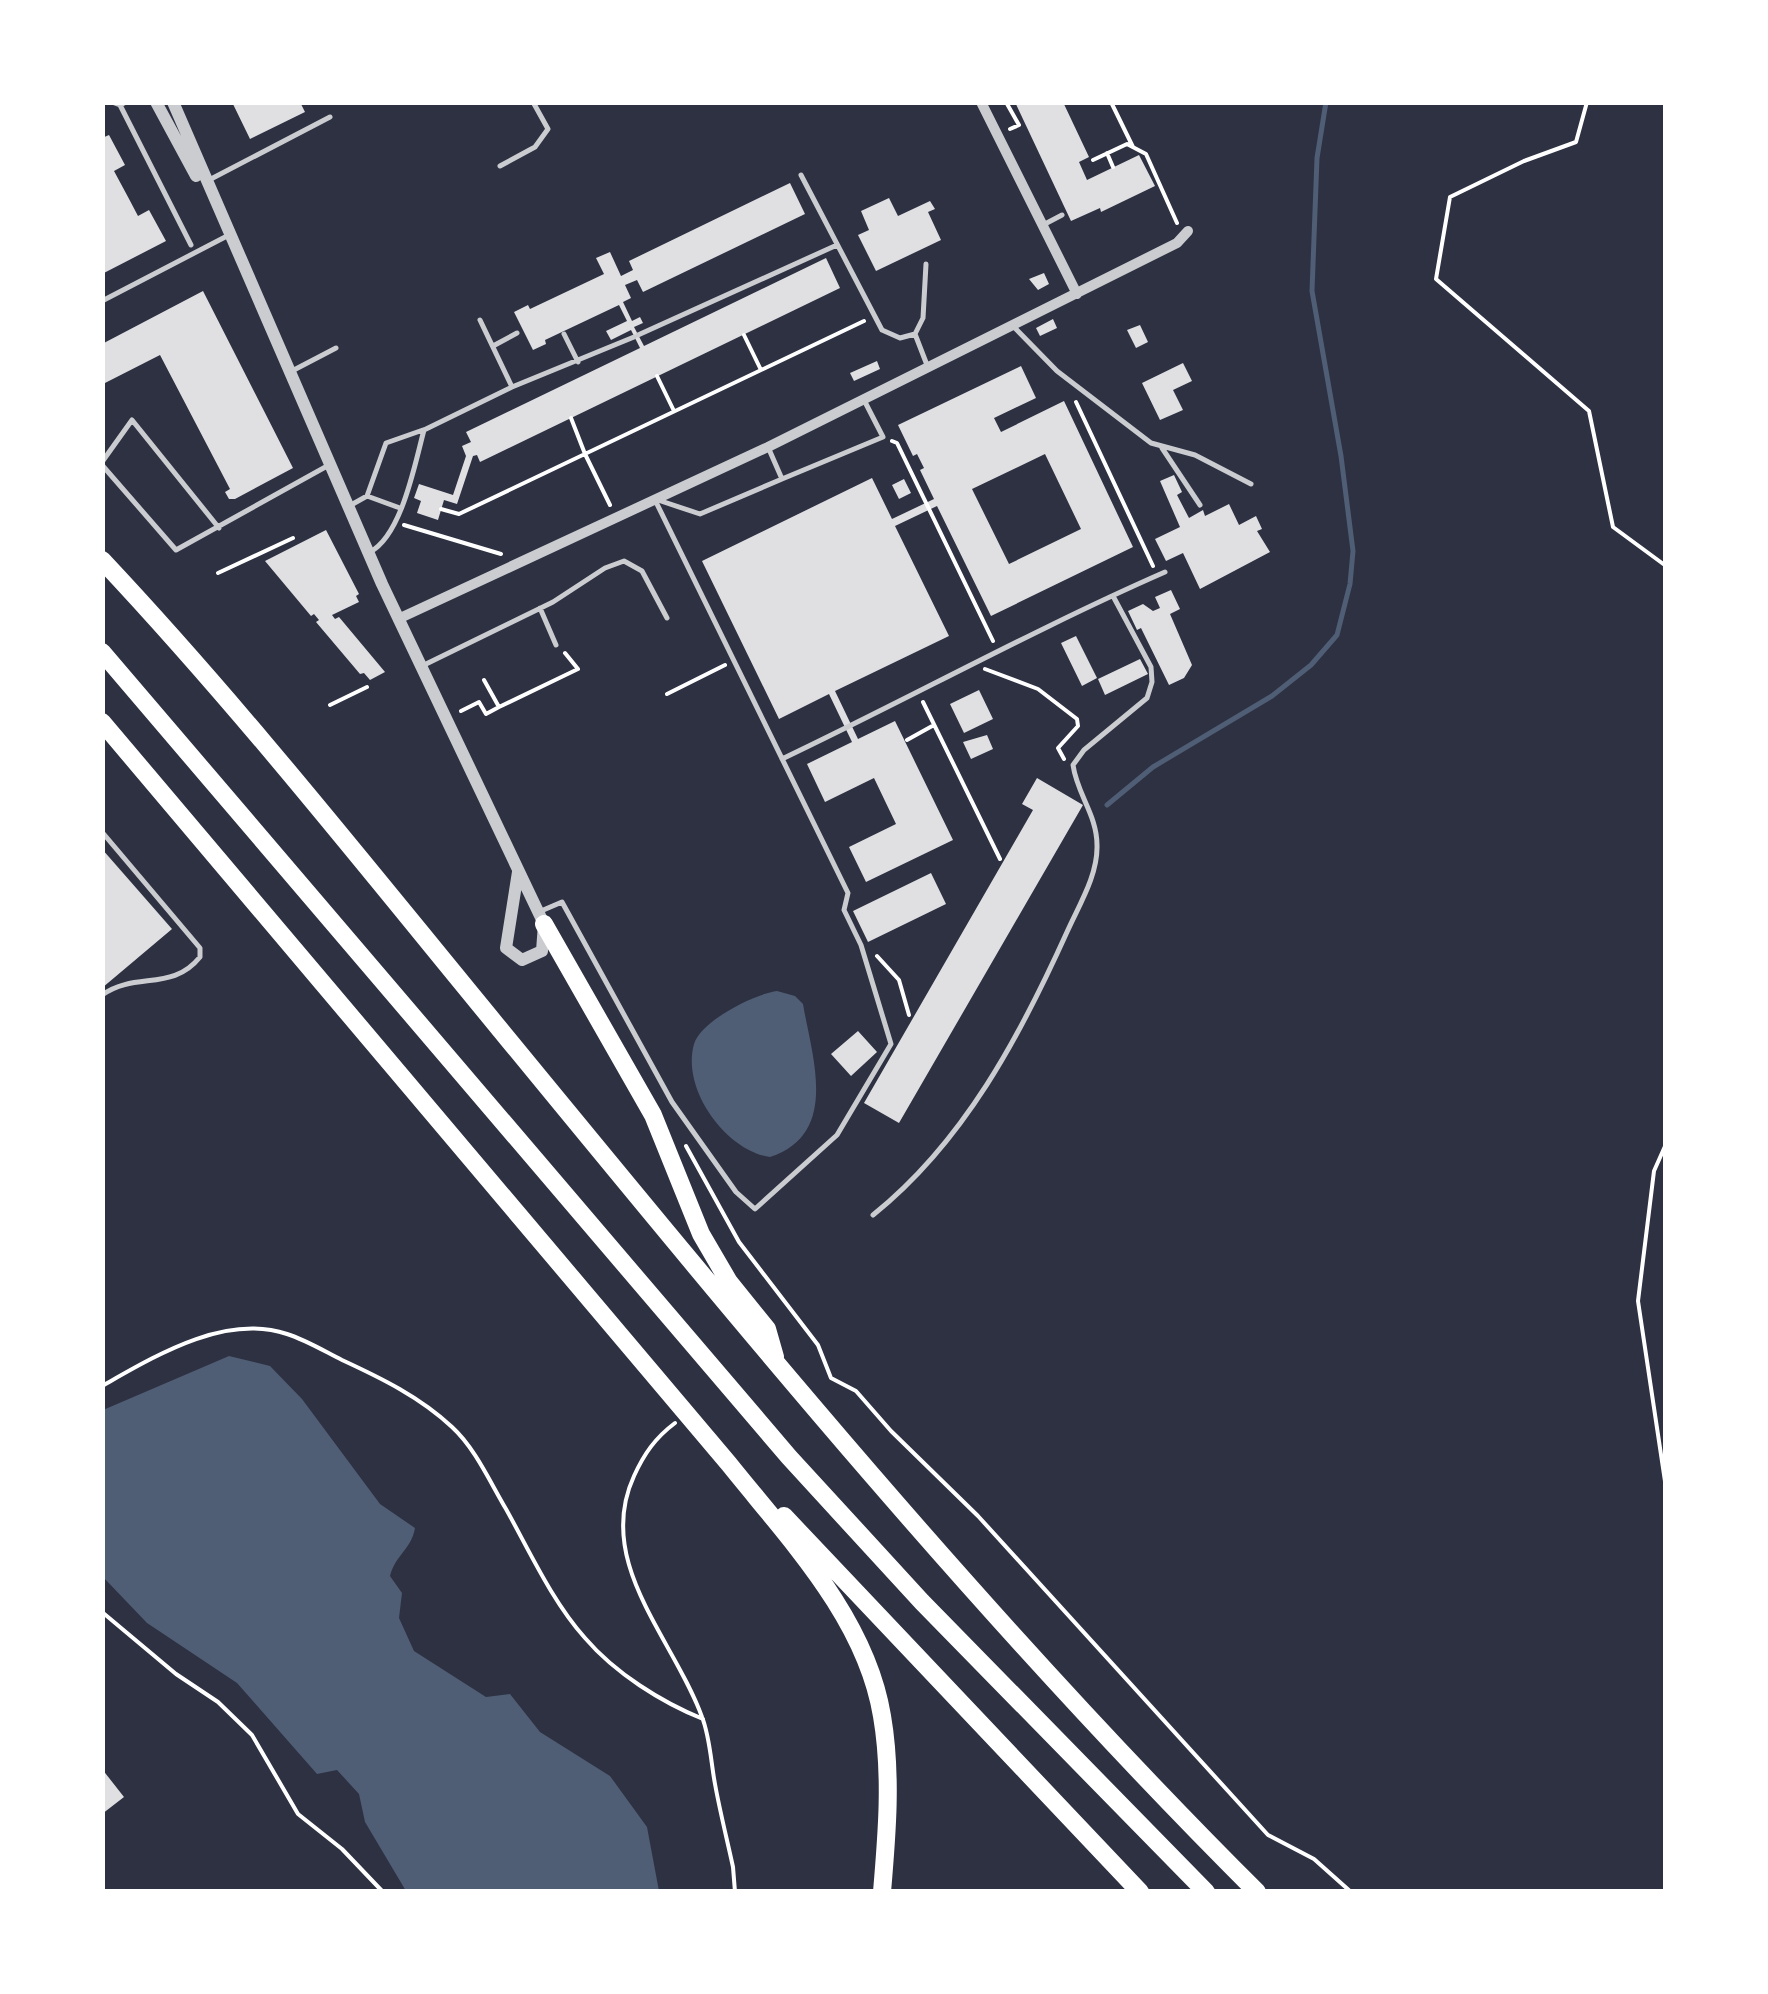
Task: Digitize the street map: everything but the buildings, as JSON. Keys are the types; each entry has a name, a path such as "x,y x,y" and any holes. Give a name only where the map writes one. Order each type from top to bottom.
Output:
{"highway":[{"path":"102,560 220,689 777,1362 1051,1678 1162,1798 1257,1892"},
{"path":"102,652 790,1457 922,1602 1206,1892"},
{"path":"102,722 729,1464 821,1580 870,1669 882,1714 888,1771 882,1892"},
{"path":"541,918 653,1115 701,1234 729,1282 768,1329 777,1362"},
{"path":"729,1464 762,1491 1140,1892"}],"street":[{"path":"156,102 229,235"},
{"path":"173,102 368,553 541,918 542,951 534,958 522,960 506,948 518,872"},
{"path":"981,102 1076,294"},
{"path":"398,619 768,447 1177,243 1185,234"}],"lane":[{"path":"112,102 123,104 191,245"},
{"path":"500,166 535,147 548,129 533,102"},
{"path":"206,181 330,117"},
{"path":"801,175 882,330 900,338 916,334"},
{"path":"1042,225 1062,215"},
{"path":"102,302 229,235"},
{"path":"348,506 367,496 386,443 424,430 512,387 578,362 837,245"},
{"path":"926,264 923,318 916,334 928,368"},
{"path":"480,320 512,387"},
{"path":"1013,326 1063,376 1152,443 1196,455 1252,484"},
{"path":"493,346 517,333"},
{"path":"564,334 578,362"},
{"path":"289,372 336,348"},
{"path":"655,500 700,514 883,437 864,400"},
{"path":"219,528 132,420 102,463 176,550 219,528 329,464"},
{"path":"368,553 381,546 395,523 424,430"},
{"path":"1160,446 1200,505"},
{"path":"768,447 782,478"},
{"path":"367,496 400,508"},
{"path":"541,918 562,902 672,1102 736,1192 756,1209 837,1134 891,1044 861,946 844,910 848,893 655,500"},
{"path":"421,666 540,608 604,568 624,561 642,571 667,618"},
{"path":"782,759 1165,572"},
{"path":"874,1215 906,1188 971,1110 1035,1002 1090,881 1098,846 1092,812 1075,782 1073,766 1084,750 1147,698 1152,682 1151,667 1113,596"},
{"path":"540,608 556,644"},
{"path":"102,832 200,948 200,957 184,972 164,981 120,984 102,995"}],"path":[{"path":"997,135 1018,126 1006,102"},
{"path":"1111,102 1133,147"},
{"path":"1587,102 1576,142 1524,161 1450,198 1436,280 1589,411 1613,527 1666,566"},
{"path":"1093,160 1127,144 1146,154 1185,234"},
{"path":"1107,154 1113,168"},
{"path":"441,509 459,514 873,316"},
{"path":"744,334 761,370"},
{"path":"657,376 674,411"},
{"path":"1063,376 1158,576"},
{"path":"572,418 616,517"},
{"path":"883,437 897,443 998,652"},
{"path":"395,523 512,558 517,564"},
{"path":"218,573 293,538"},
{"path":"446,720 479,702 486,714 578,669 576,662 556,644"},
{"path":"667,694 734,661"},
{"path":"961,671 964,678 984,668 1038,689 1076,719 1078,726 1058,748 1073,766"},
{"path":"484,680 498,707"},
{"path":"330,705 367,687"},
{"path":"918,694 1000,860"},
{"path":"907,740 934,725"},
{"path":"861,946 870,949 899,980 909,1015"},
{"path":"682,1139 739,1242 818,1345 831,1378 856,1391 978,1516 1268,1835 1314,1859 1352,1892"},
{"path":"1666,1144 1654,1171 1638,1301 1666,1488"},
{"path":"102,1386 208,1336 224,1330 256,1328 286,1334 387,1382 419,1400 454,1428 484,1470 551,1590 585,1639 625,1674 678,1709 704,1719"},
{"path":"687,1414 656,1438 642,1459 626,1493 620,1533 634,1584 668,1643 704,1719 734,1867 735,1892"},
{"path":"102,1612 176,1674 218,1702 252,1735 298,1814 342,1849 383,1892"}],"water":[{"path":"777,991 795,996 803,1004 816,1092 814,1112 806,1131 792,1146 770,1157 738,1143 711,1116 694,1080 692,1062 694,1044 707,1026 742,1003"},
{"path":"229,1356 270,1366 302,1399 380,1504 415,1528 390,1576 402,1593 399,1618 414,1651 486,1697 510,1694 540,1732 610,1776 647,1827 659,1891 406,1891 365,1822 359,1794 337,1770 317,1774 237,1683 147,1623 103,1577 103,1410"}],"waterway":[{"path":"1107,805 1153,767 1272,696 1311,665 1337,635 1350,584 1353,551 1312,291 1317,158 1326,102"}]}
